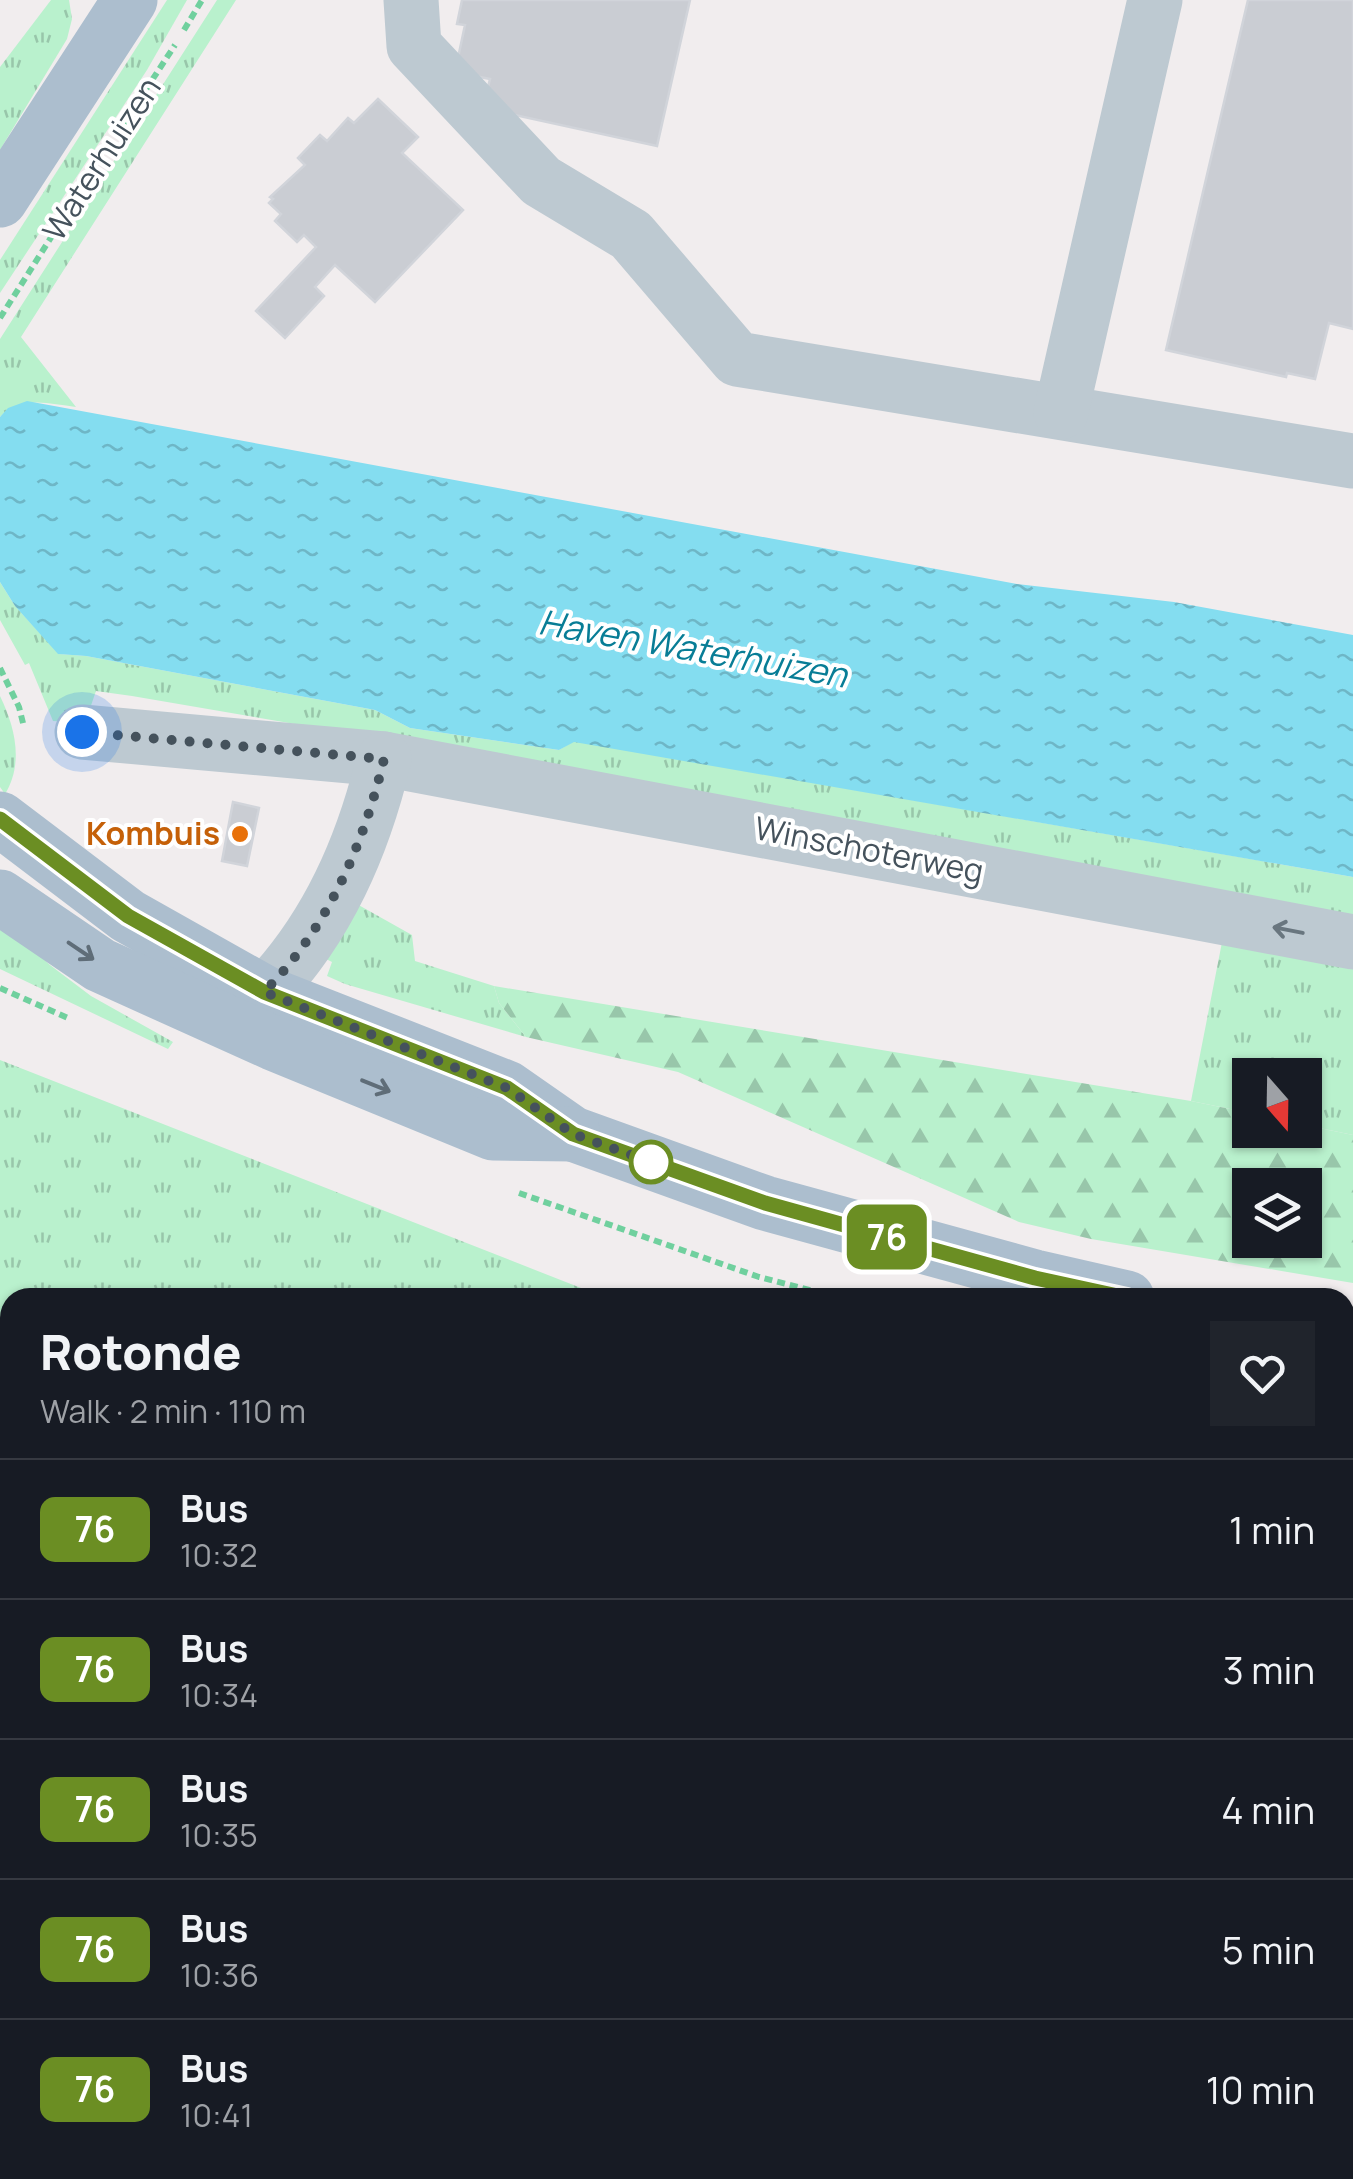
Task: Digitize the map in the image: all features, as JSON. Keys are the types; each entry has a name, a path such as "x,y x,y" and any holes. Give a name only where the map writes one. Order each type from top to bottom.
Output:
{"main road":[{"name":"Waterhuizen","path":"0,200 130,0"},
{"path":"0,820 128,916 264,992 507,1088 573,1134 765,1203 1081,1288"},
{"path":"0,897 100,964 272,1044 492,1133 573,1134"}],"street":[{"path":"410,0 414,46 541,181 631,235 737,359 1353,461"},
{"path":"1061,412 1155,0"},
{"name":"Winschoterweg","path":"82,732 384,759 1353,942"},
{"path":"264,992 312,935 336,894 373,806 384,759"}],"path":[{"name":"Waterhuizen","path":"119,132 202,0"},
{"name":"Waterhuizen","path":"0,318 98,163"},
{"path":"0,668 18,707 27,744"}],"green space":[{"path":"51,0 69,0 72,19 67,39 0,150 0,67"},
{"path":"167,0 187,0 147,70 0,293 0,260"},
{"path":"217,0 236,0 21,337 76,407 26,403 0,417 0,339"},
{"path":"0,582 15,606 59,654 375,710 410,728 559,750 574,741 1353,877 1353,927 470,754 132,696 96,691 85,723 53,721 29,663 25,665 0,620"},
{"path":"0,696 10,720 16,758 5,794 0,787"},
{"path":"355,903 412,935 415,961 494,986 499,1003 526,1037 327,976 332,962 316,954"},
{"path":"0,919 91,996 173,1042 168,1049 0,969"},
{"path":"1223,937 1353,963 1353,1135 1322,1129 1322,1058 1232,1058 1232,1109 1191,1101"},
{"path":"494,986 1232,1109 1232,1148 1322,1148 1322,1129 1353,1135 1353,1283 1091,1239 1019,1222 678,1072 526,1037 499,1003"},
{"path":"0,1060 581,1288 0,1288"}],"water":[{"name":"Haven Waterhuizen","path":"27,401 1017,584 1174,602 1353,635 1353,877 574,742 559,750 410,728 375,710 58,654 15,606 0,582 0,417 8,408"}],"building":[{"path":"462,0 690,0 657,146 483,108 490,79 455,72 465,25 457,24"},
{"path":"1248,0 1353,0 1353,329 1329,323 1315,379 1287,373 1286,377 1166,350"},
{"path":"378,99 418,137 402,153 463,210 375,302 335,265 315,287 324,296 285,338 256,311 316,247 304,235 297,242 275,221 281,214 269,203 273,199 270,197 305,165 298,158 320,135 327,141 348,118 354,123"},
{"name":"Kombuis","path":"233,802 259,808 247,866 222,861"}],"bus line":[{"name":"76","path":"0,819 128,916 264,992 507,1088 573,1134 765,1203 1081,1288"}],"place":[{"name":"Kombuis","path":"240,834"}],"route":[{"path":"82,732 384,759 373,806 336,894 288,968 264,992 507,1088 573,1134 651,1162"}]}
